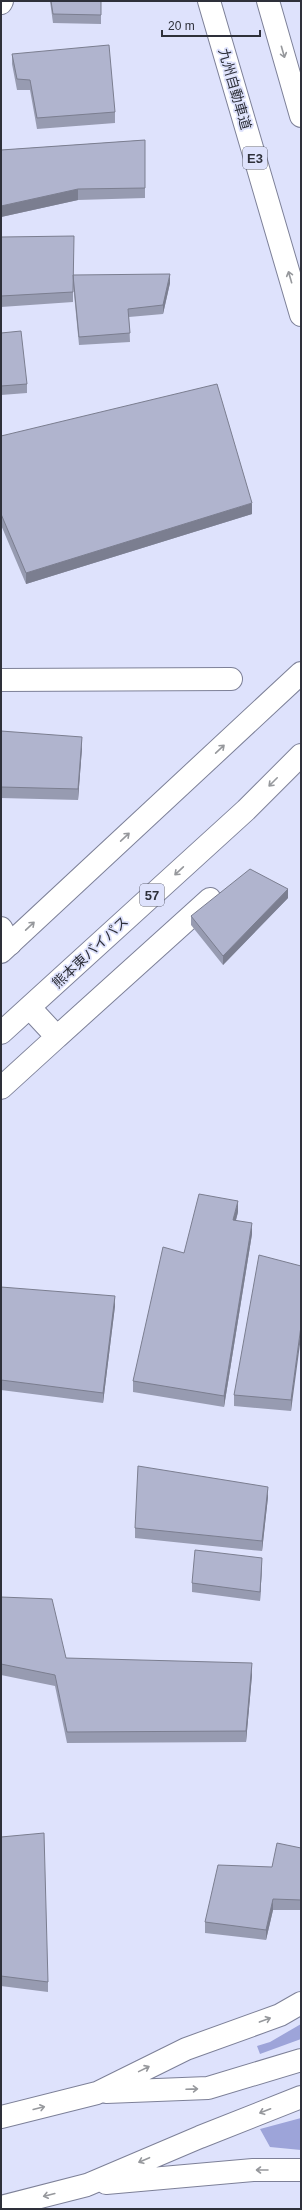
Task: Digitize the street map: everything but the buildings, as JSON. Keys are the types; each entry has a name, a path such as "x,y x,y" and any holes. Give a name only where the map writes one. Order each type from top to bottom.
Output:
{"main road":[{"name":"九州自動車道","path":"209,1 301,314"},
{"path":"268,1 301,116"},
{"path":"281,1 301,60"},
{"path":"4,941 301,673"},
{"path":"1,680 231,679"},
{"name":"熊本東バイパス","path":"1,1033 246,810 301,755"},
{"path":"1,1088 210,899"},
{"path":"30,1008 57,1037"},
{"path":"97,2093 186,2049 280,2015 301,2003"},
{"path":"1,2117 97,2093 208,2088 301,2060"},
{"path":"1,2207 87,2185 200,2137 301,2097"},
{"path":"87,2185 253,2170 301,2170"}],"shaded area":[{"path":"301,2024 301,2039 260,2054 257,2046 270,2042"},
{"path":"301,2118 301,2150 270,2147 260,2129"}]}
